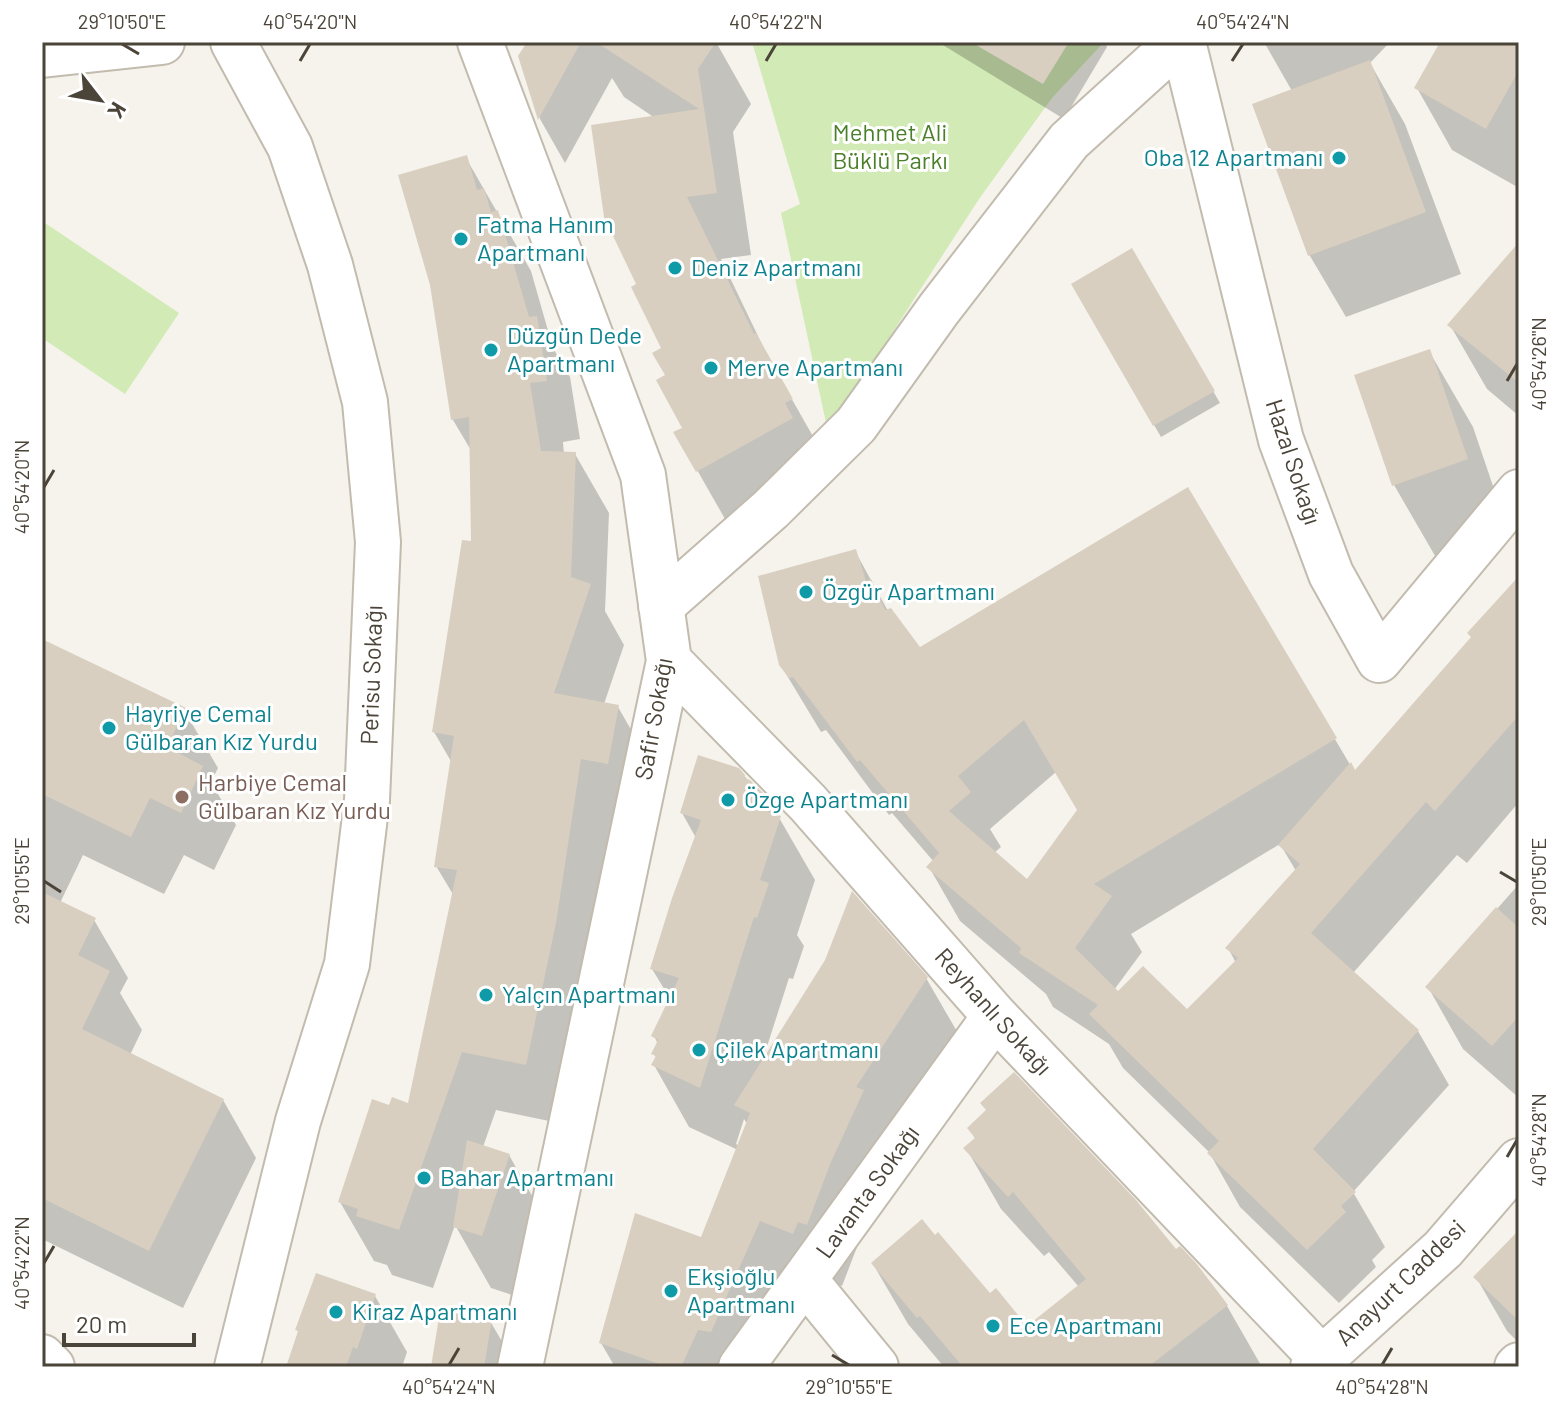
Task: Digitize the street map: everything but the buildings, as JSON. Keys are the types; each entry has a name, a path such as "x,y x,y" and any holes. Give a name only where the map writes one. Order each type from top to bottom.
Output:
{"street":[{"path":"42,55 162,42"},
{"name":"Perisu Sokağı","path":"233,42 290,147 330,265 365,402 378,542 367,800 347,964 298,1121 237,1367"},
{"name":"Safir Sokağı","path":"480,42 643,475 669,661 520,1367"},
{"path":"661,606 771,509 856,425 939,309 1069,141 1180,42"},
{"name":"Hazal Sokağı","path":"1180,42 1281,440 1331,574 1379,660 1519,492"},
{"name":"Reyhanlı Sokağı","path":"669,661 808,803 995,1016 1318,1363"},
{"name":"Lavanta Sokağı","path":"741,1367 995,1016"},
{"name":"Anayurt Caddesi","path":"1318,1363 1443,1249 1519,1161"},
{"path":"805,1280 876,1367"},
{"path":"42,1357 52,1367"}],"green space":[{"name":"Mehmet Ali Büklü Parkı","path":"752,42 1104,42 1052,98 979,199 828,432 781,213 800,204"},
{"path":"42,221 179,313 125,394 42,338"}],"place":[{"name":"Oba 12 Apartmanı","path":"1339,158"},
{"name":"Fatma Hanım Apartmanı","path":"461,239"},
{"name":"Deniz Apartmanı","path":"675,268"},
{"name":"Düzgün Dede Apartmanı","path":"491,350"},
{"name":"Merve Apartmanı","path":"711,368"},
{"name":"Özgür Apartmanı","path":"806,592"},
{"name":"Hayriye Cemal Gülbaran Kız Yurdu","path":"109,728"},
{"name":"Harbiye Cemal Gülbaran Kız Yurdu","path":"182,797"},
{"name":"Özge Apartmanı","path":"728,800"},
{"name":"Yalçın Apartmanı","path":"486,995"},
{"name":"Çilek Apartmanı","path":"699,1050"},
{"name":"Bahar Apartmanı","path":"424,1178"},
{"name":"Ekşioğlu Apartmanı","path":"671,1291"},
{"name":"Kiraz Apartmanı","path":"336,1312"},
{"name":"Ece Apartmanı","path":"993,1326"}]}
